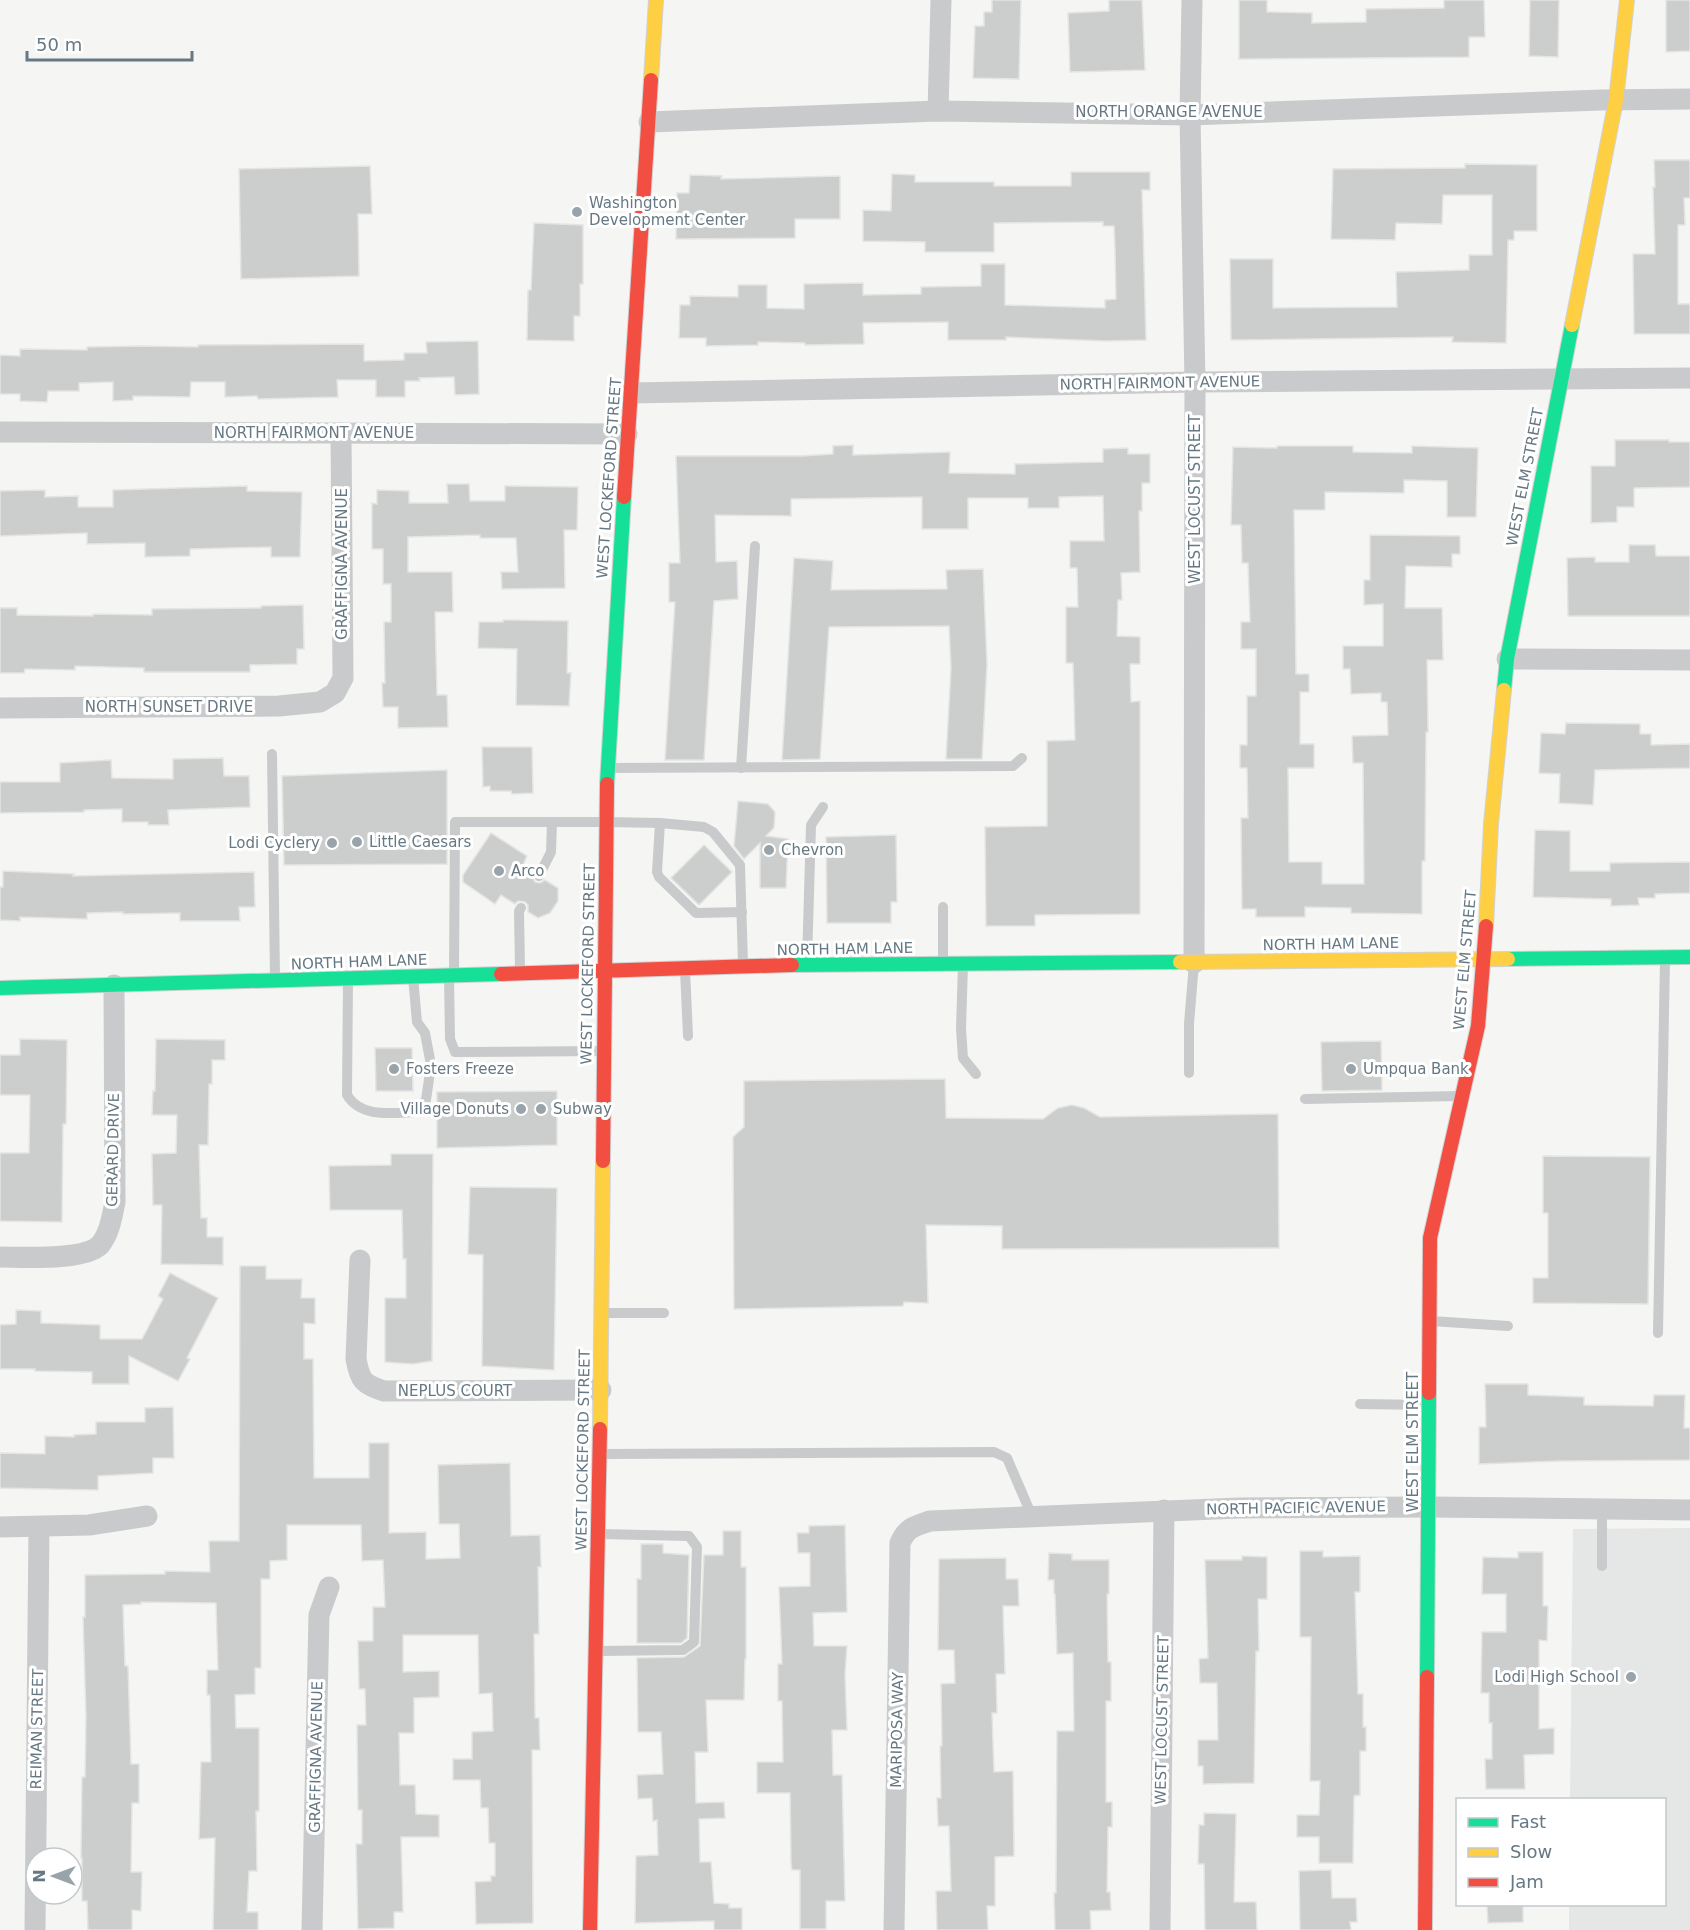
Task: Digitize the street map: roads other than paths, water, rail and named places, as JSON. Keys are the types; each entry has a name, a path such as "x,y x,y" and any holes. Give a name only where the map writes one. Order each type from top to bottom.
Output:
{"street":[{"name":"WEST LOCKEFORD STREET","path":"590,1930 601,1390 606,822 627,434 656,0"},
{"path":"938,111 941,0"},
{"name":"WEST LOCUST STREET","path":"1192,0 1190,115 1195,382 1194,963"},
{"name":"WEST ELM STREET","path":"1425,1930 1430,1507 1430,1238 1478,1026 1491,824 1507,659 1616,100 1627,0"},
{"name":"NORTH ORANGE AVENUE","path":"649,122 938,111 1190,115 1690,99"},
{"name":"NORTH FAIRMONT AVENUE","path":"631,393 1195,382 1690,378"},
{"name":"NORTH FAIRMONT AVENUE","path":"0,432 627,434"},
{"name":"GRAFFIGNA AVENUE","path":"335,693 343,678 341,433"},
{"path":"1507,659 1690,660"},
{"name":"NORTH SUNSET DRIVE","path":"0,708 279,706 320,702 335,693"},
{"name":"NORTH HAM LANE","path":"0,988 348,980 807,965 1690,957"},
{"name":"GERARD DRIVE","path":"0,1257 84,1254 99,1246 109,1230 115,1202 114,986"},
{"name":"NEPLUS COURT","path":"360,1260 357,1359 359,1374 368,1386 384,1391 601,1390"},
{"name":"NORTH PACIFIC AVENUE","path":"905,1532 930,1521 1164,1510 1430,1507 1690,1510"},
{"name":"WEST LOCUST STREET","path":"1160,1930 1164,1510"},
{"path":"0,1527 89,1525 147,1516"},
{"name":"REIMAN STREET","path":"35,1930 39,1527"},
{"name":"MARIPOSA WAY","path":"894,1930 900,1543 905,1532"},
{"name":"GRAFFIGNA AVENUE","path":"312,1930 319,1615 329,1587"}],"lane":[{"path":"741,768 754,546"},
{"path":"272,754 275,981"},
{"path":"608,768 1013,766 1023,758"},
{"path":"807,965 811,825 824,807"},
{"path":"603,1052 455,1052 450,1039 455,822 606,822 704,826 714,832 740,865 743,967"},
{"path":"539,876 551,852 552,822"},
{"path":"660,823 658,878 696,913 742,912"},
{"path":"943,907 943,964"},
{"path":"520,974 519,911 521,908"},
{"path":"1658,1333 1665,957"},
{"path":"1188,1073 1194,963"},
{"path":"963,964 961,1029 963,1058 976,1074"},
{"path":"685,969 688,1035"},
{"path":"348,980 347,1095 352,1103 375,1113 414,1112 426,1100 430,1065 425,1033 417,1023 413,977"},
{"path":"1305,1099 1463,1095"},
{"path":"601,1312 664,1312"},
{"path":"1430,1321 1508,1326"},
{"path":"1360,1404 1429,1405"},
{"path":"600,1454 993,1452 1007,1458 1032,1516"},
{"path":"1602,1509 1602,1566"},
{"path":"596,1651 683,1650 694,1642 697,1547 689,1536 598,1533"}],"place":[{"name":"Washington Development Center","path":"577,212"},
{"name":"Little Caesars","path":"357,842"},
{"name":"Lodi Cyclery","path":"332,843"},
{"name":"Chevron","path":"769,850"},
{"name":"Arco","path":"499,871"},
{"name":"Fosters Freeze","path":"394,1069"},
{"name":"Umpqua Bank","path":"1351,1069"},
{"name":"Village Donuts","path":"521,1109"},
{"name":"Subway","path":"541,1109"},
{"name":"Lodi High School","path":"1631,1677"}]}
